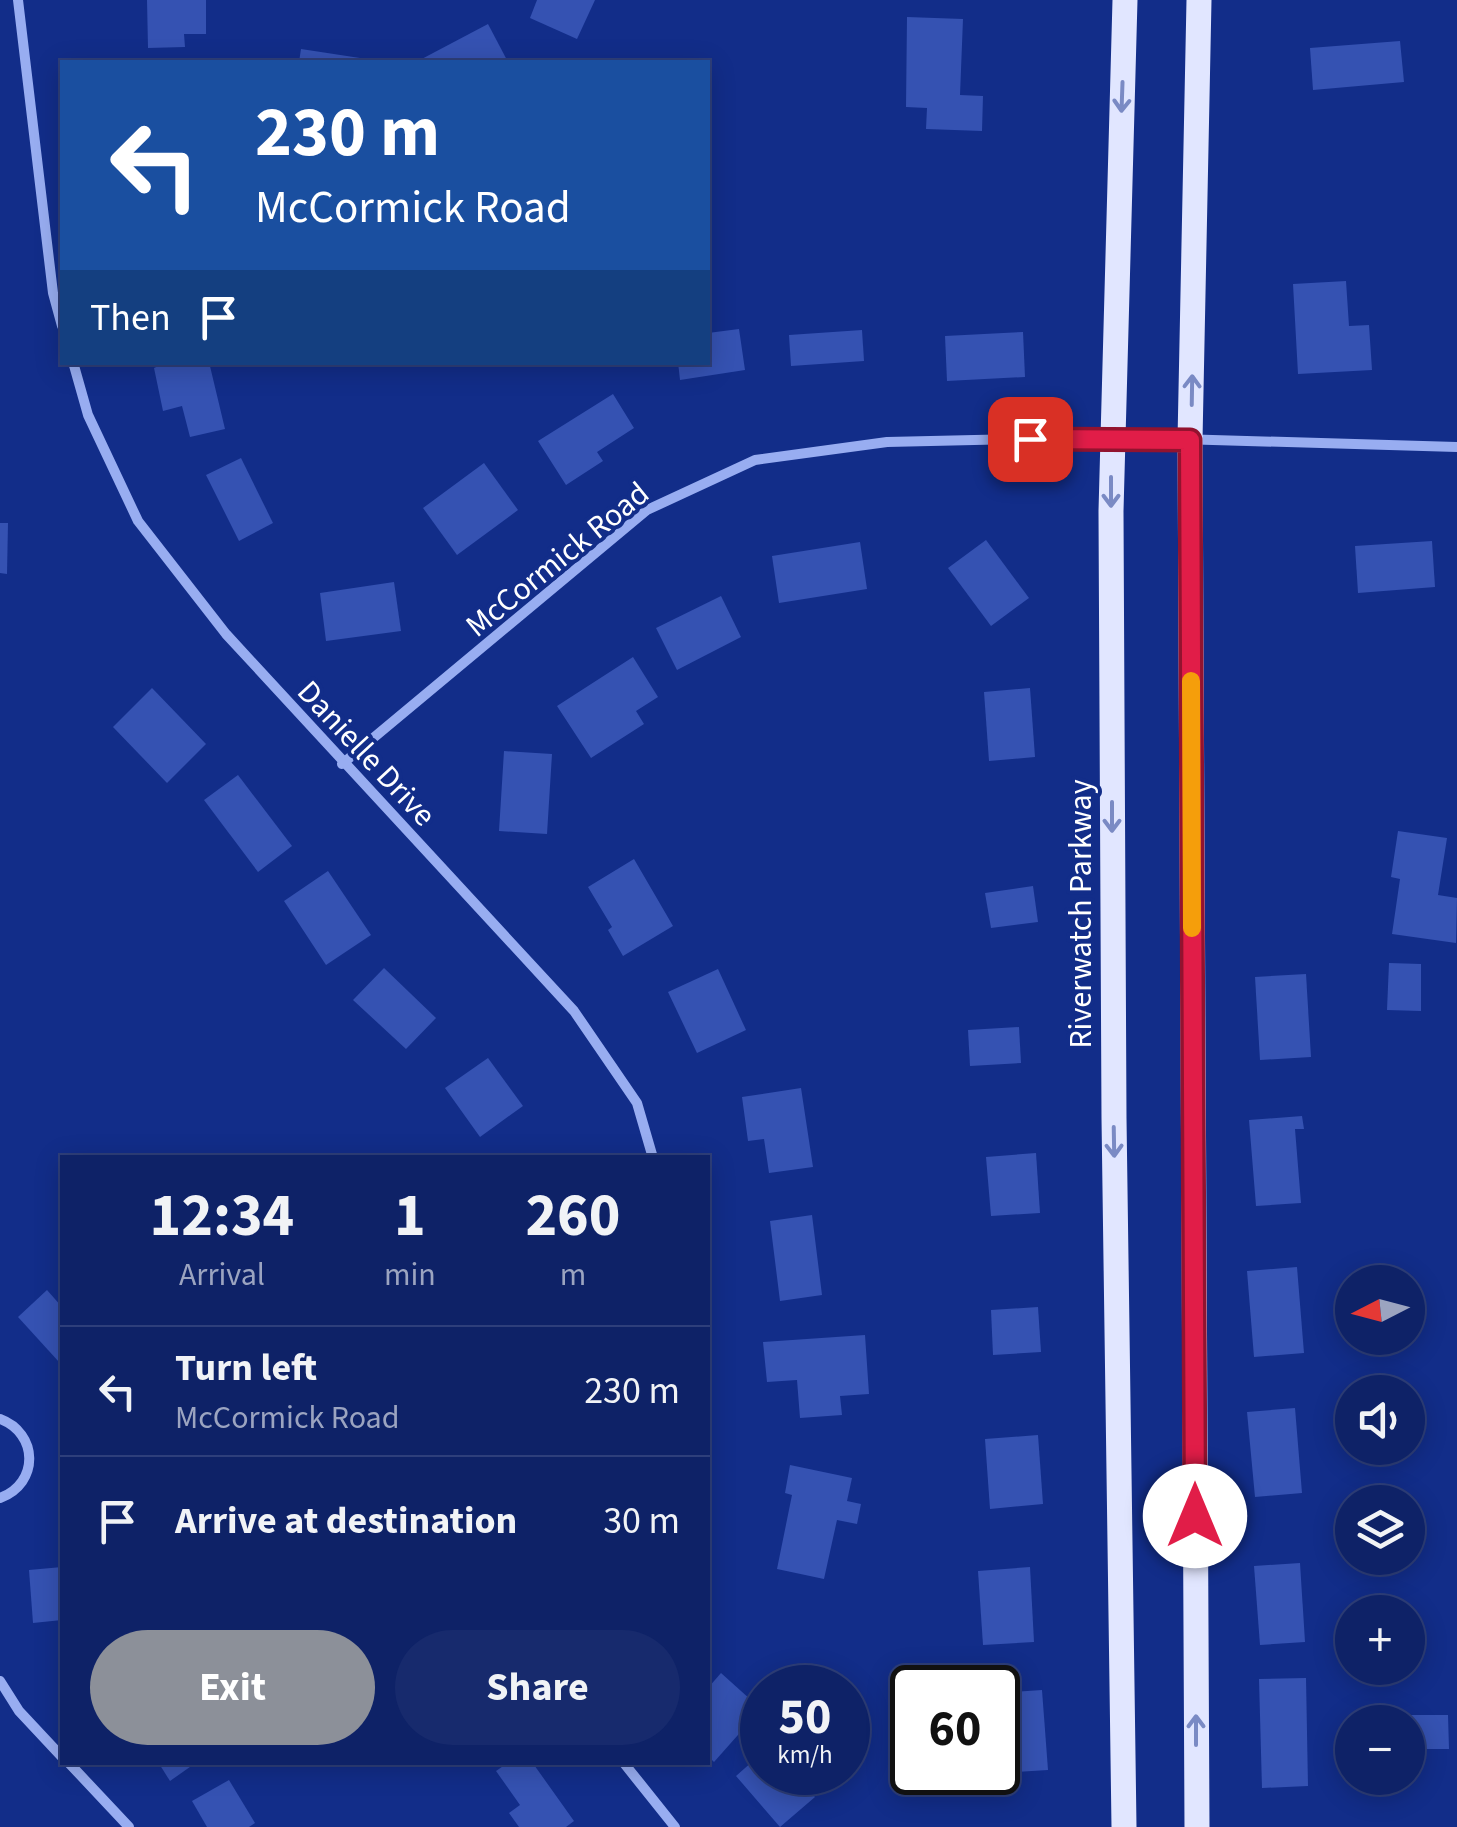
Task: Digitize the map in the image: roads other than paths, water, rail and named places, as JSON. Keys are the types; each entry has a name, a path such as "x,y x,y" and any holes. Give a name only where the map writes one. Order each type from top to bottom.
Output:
{"main road":[{"name":"Riverwatch Parkway","path":"1124,0 1111,437 1114,1098 1124,1827"},
{"path":"1196,1827 1190,440 1200,0"}],"street":[{"path":"18,0 53,293 60,319"},
{"name":"Danielle Drive","path":"74,365 88,415 138,521 226,634 574,1011 637,1104 652,1155"},
{"name":"McCormick Road","path":"342,764 647,510 755,460 887,442 1111,437 1457,446"},
{"path":"0,1418 16,1426 25,1437 30,1463 20,1486 0,1498"},
{"path":"0,1681 19,1711 60,1755"},
{"path":"71,1765 129,1827"},
{"path":"625,1765 672,1823 660,1827"}]}
